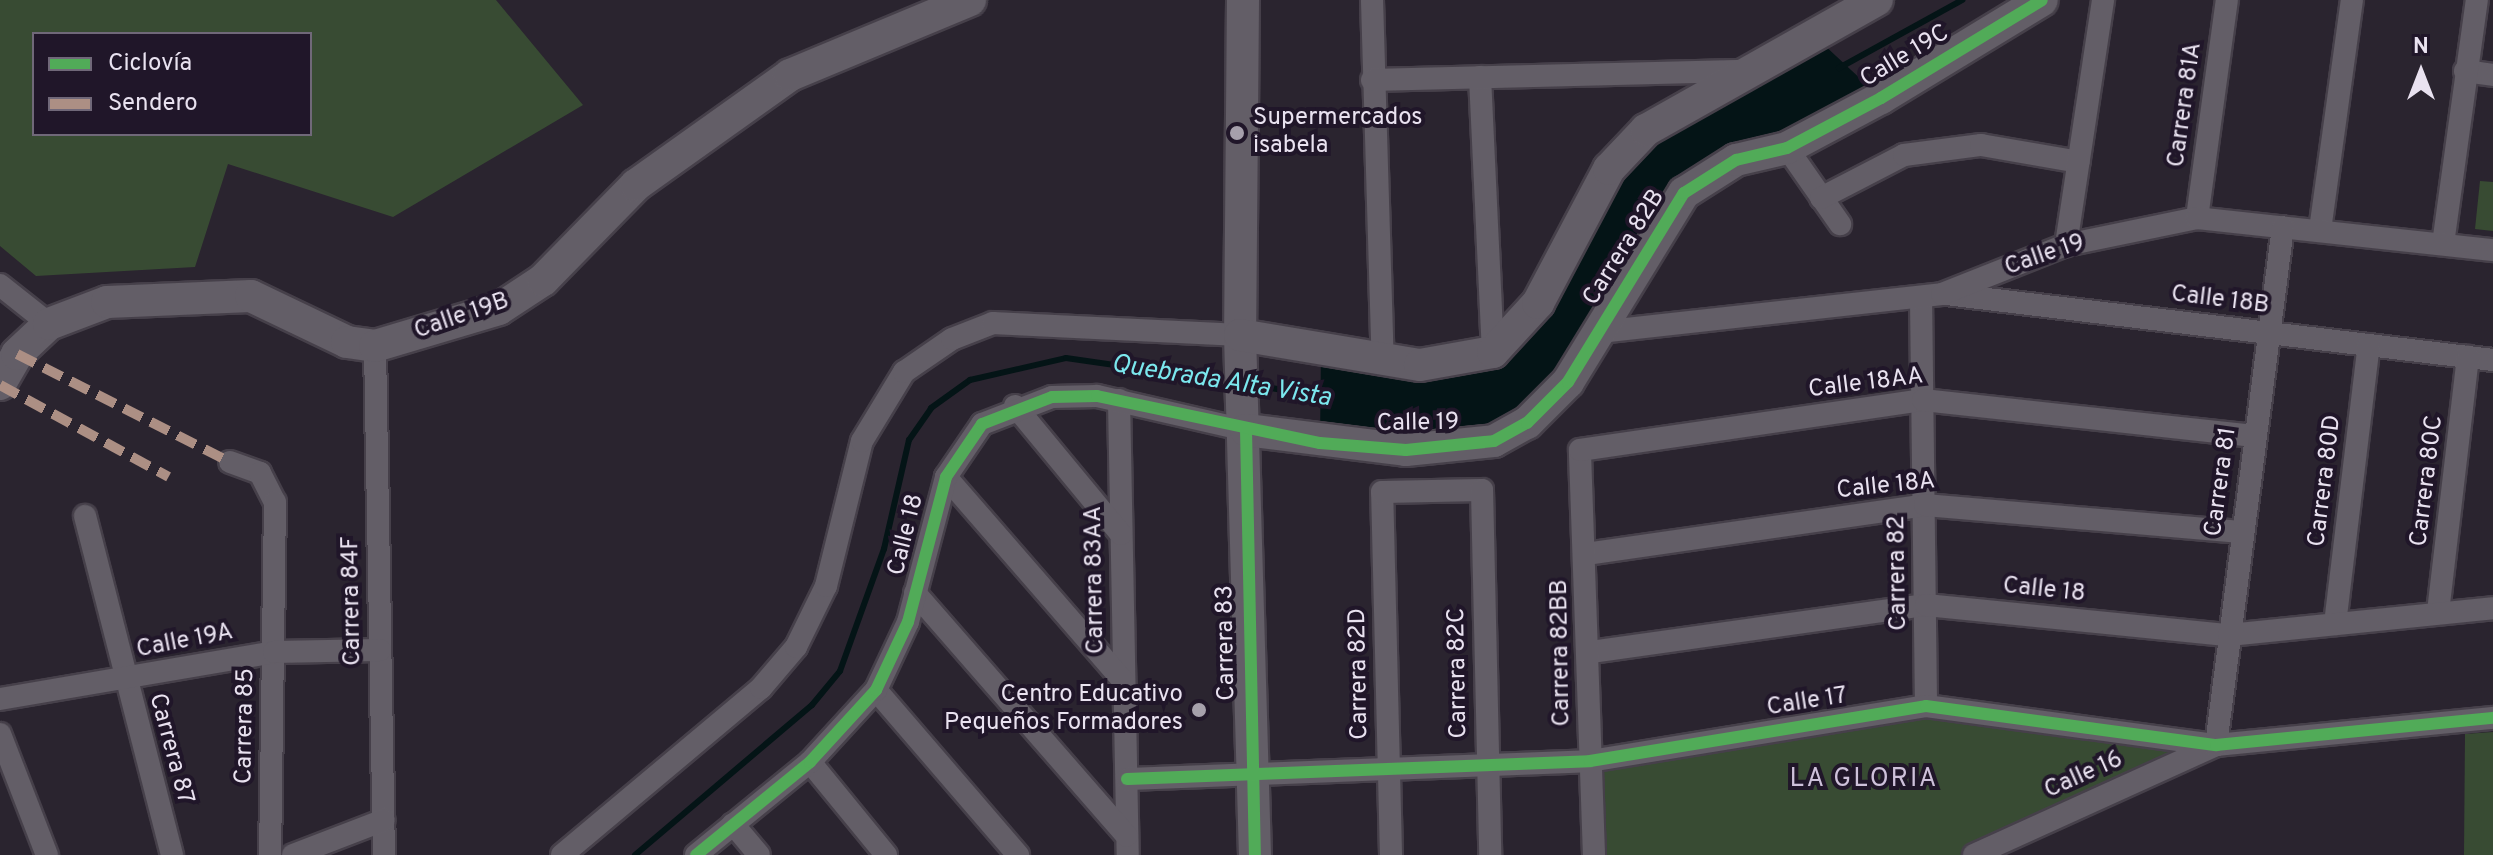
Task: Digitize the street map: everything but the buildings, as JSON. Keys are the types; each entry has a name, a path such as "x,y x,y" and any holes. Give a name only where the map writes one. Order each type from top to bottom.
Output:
{"street":[{"name":"Calle 19B","path":"375,346 521,297 636,185 790,75 970,0"},
{"name":"Carrera 83","path":"1243,0 1240,335 1246,418 1255,855"},
{"path":"1372,0 1372,80 1383,362"},
{"name":"Calle 19C","path":"1787,148 2042,0"},
{"path":"2066,245 2103,0"},
{"name":"Carrera 81A","path":"2197,218 2227,0"},
{"path":"2320,230 2352,0"},
{"path":"2443,244 2477,0"},
{"path":"1372,80 1746,71 1870,2"},
{"name":"Carrera 82B","path":"1505,342 1587,201 1626,149 1746,71"},
{"path":"2465,71 2493,75"},
{"path":"562,855 761,688 796,647 826,586 862,441 904,372 952,339 993,323 1143,327 1240,335 1383,362 1458,362 1505,342 1480,77"},
{"path":"1821,198 1904,155 1981,145 2079,162"},
{"path":"1787,148 1840,224"},
{"name":"Carrera 82B","path":"1568,382 1678,200 1736,160 1787,148"},
{"name":"Calle 19","path":"1599,332 1932,295 2066,245 2197,218 2493,250"},
{"name":"Carrera 81","path":"2216,745 2241,532 2283,227"},
{"path":"0,285 49,324"},
{"path":"0,384 17,354 49,324 107,302 220,293 251,296 347,342 375,346"},
{"name":"Calle 18B","path":"1932,295 2493,360"},
{"name":"Carrera 82","path":"1926,706 1923,400 1932,295"},
{"name":"Carrera 80D","path":"2335,624 2369,345"},
{"name":"Carrera 84F","path":"375,346 384,855"},
{"name":"Carrera 80C","path":"2438,612 2468,357"},
{"name":"Calle 19","path":"1246,418 1320,443 1452,450 1494,441 1527,423 1568,382"},
{"name":"Calle 18","path":"696,855 810,762 876,690 915,593 946,477 982,424 1015,406 1052,397 1119,400 1246,418"},
{"name":"Carrera 83AA","path":"1119,400 1127,845"},
{"name":"Calle 18AA","path":"1580,450 1923,400 2254,436"},
{"path":"1015,406 1121,534"},
{"name":"Carrera 82BB","path":"1580,450 1591,652 1590,761 1594,855"},
{"name":"Carrera 85","path":"230,462 260,473 275,502 270,855"},
{"path":"946,477 1124,682"},
{"name":"Carrera 82D","path":"1391,855 1382,492 1482,490"},
{"name":"Carrera 82C","path":"1482,490 1490,855"},
{"name":"Calle 18A","path":"1586,554 1925,505 2241,532"},
{"name":"Carrera 87","path":"85,516 124,680 172,855"},
{"path":"915,593 1127,845"},
{"name":"Calle 18","path":"1591,652 1926,605 2229,635 2493,608"},
{"name":"Calle 19A","path":"0,699 274,652 380,650"},
{"path":"876,690 1018,855"},
{"name":"Calle 17","path":"1127,779 1590,761 1926,706 2216,745 2493,718"},
{"path":"0,734 47,855"},
{"name":"Calle 16","path":"1974,855 2216,745"},
{"path":"810,762 886,855"},
{"path":"293,855 384,820"},
{"path":"733,824 759,855"}],"green space":[{"path":"0,0 496,0 583,105 393,217 228,164 195,267 36,276 0,246"},
{"path":"2480,181 2493,182 2493,231 2475,229"},
{"path":"1926,706 2216,745 1974,855 1594,855 1590,761"},
{"path":"2493,732 2493,855 2464,855 2465,734"}],"shaded area":[{"name":"Quebrada Alta Vista","path":"1806,28 1881,98 1736,160 1663,223 1527,423 1320,443 1321,352 1479,357 1538,303 1609,169"}],"waterway":[{"name":"Quebrada Alta Vista","path":"1839,68 1962,0"},
{"name":"Quebrada Alta Vista","path":"635,855 812,705 840,671 884,549 909,440 931,408 970,380 1066,358 1233,382"},
{"name":"Quebrada Alta Vista","path":"1252,385 1328,397"}],"marked path":[{"path":"17,354 230,462"},
{"path":"0,385 169,477"}],"cycle path":[{"path":"696,855 810,762 876,690 908,622 946,477 982,424 1052,397 1097,396 1320,443 1406,450 1494,441 1527,423 1568,382 1684,193 1736,160 1787,148 1881,98 2042,0"},
{"path":"1246,430 1255,855"},
{"path":"1127,779 1590,761 1926,706 2216,745 2493,718"}],"place":[{"name":"Supermercados isabela","path":"1237,133"},
{"name":"Centro Educativo Pequeños Formadores","path":"1199,710"}],"district":[{"name":"LA GLORIA","path":"1864,780"}]}
